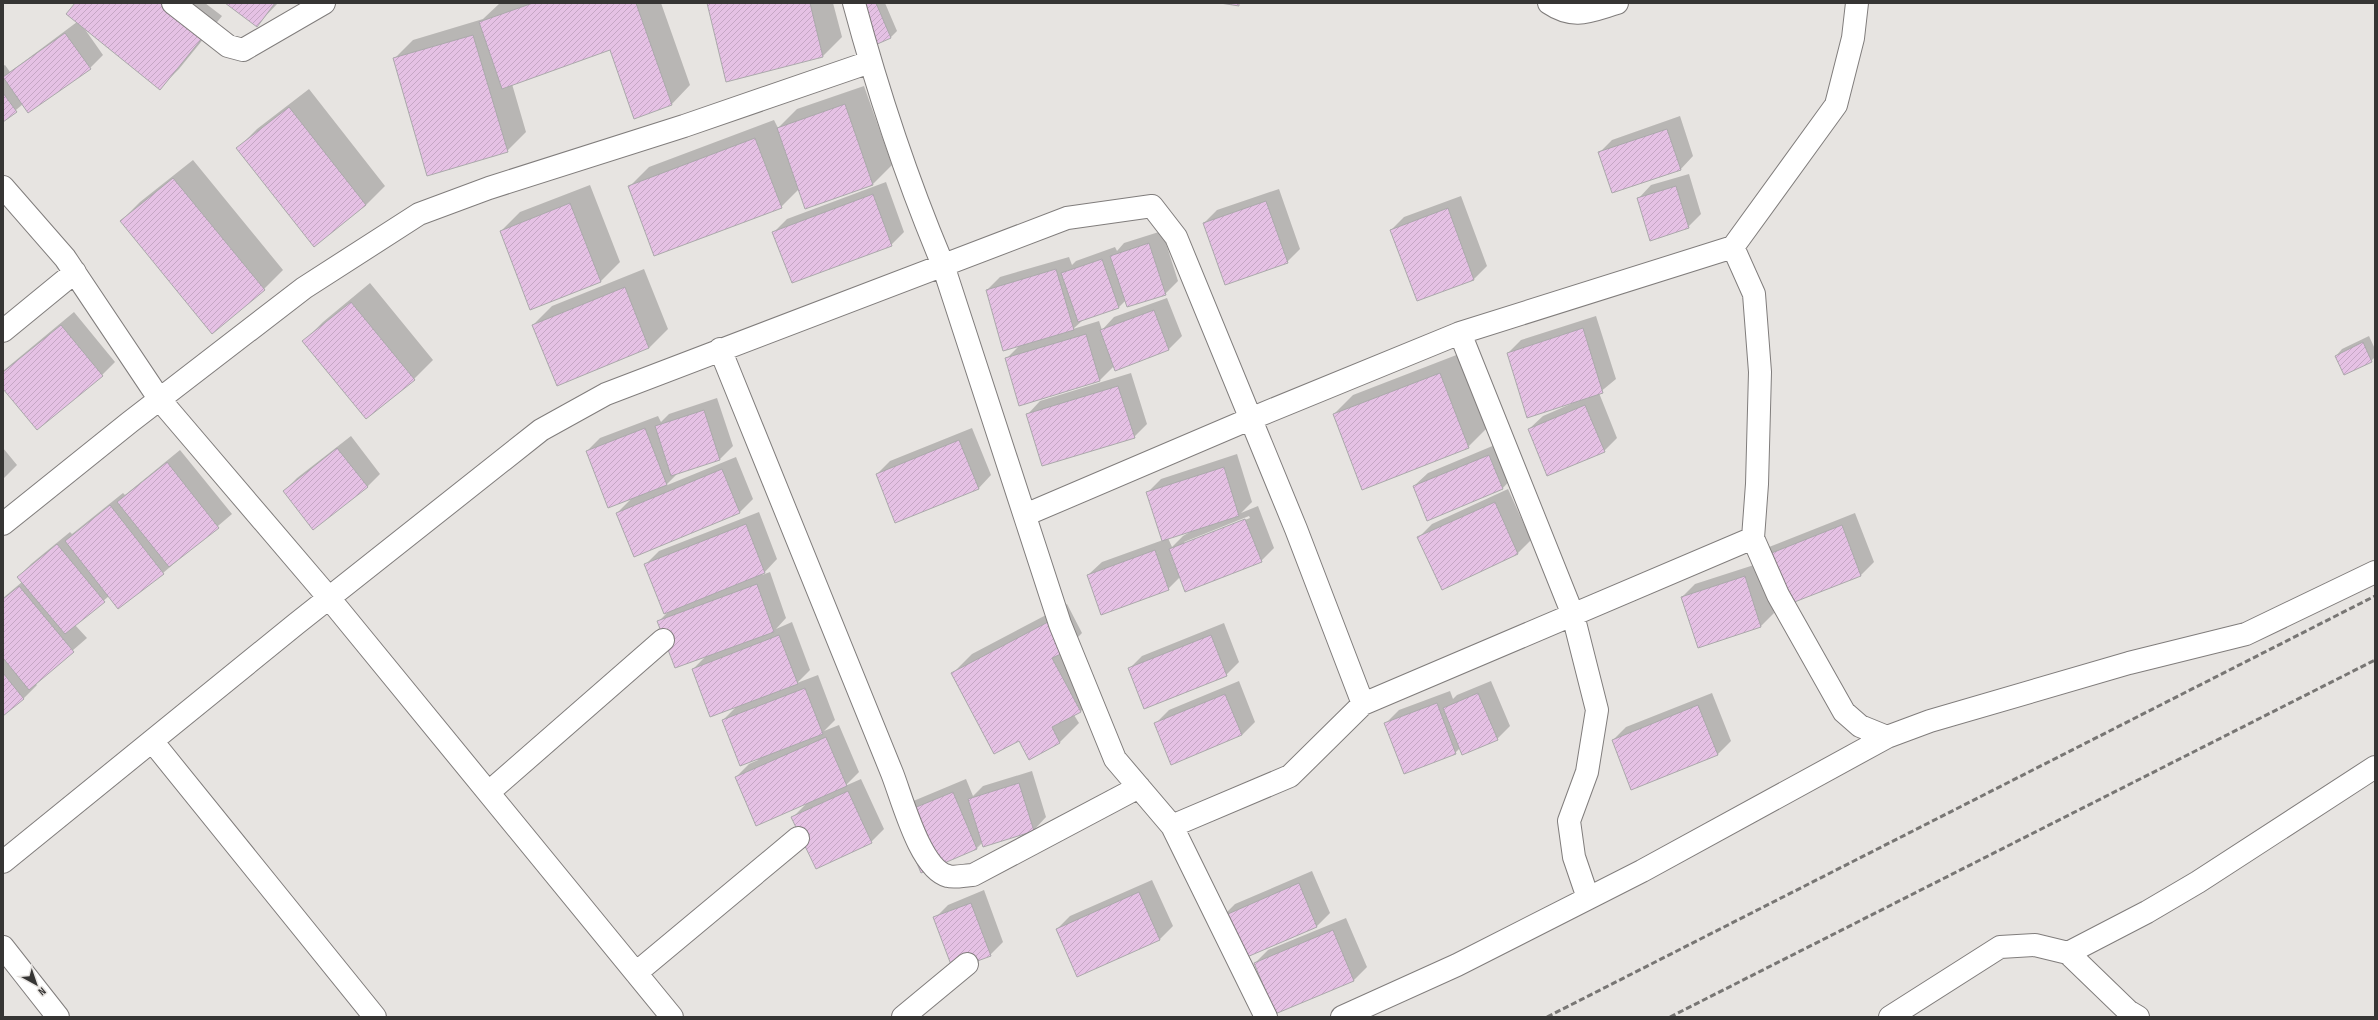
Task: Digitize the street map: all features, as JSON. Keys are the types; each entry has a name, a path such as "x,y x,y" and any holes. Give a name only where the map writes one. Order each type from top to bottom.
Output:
{"street":[{"path":"173,3 228,46 243,50 324,3"},
{"path":"854,3 870,62 927,227 943,265 1060,624 1115,759 1172,826 1266,1017"},
{"path":"1549,3 1564,12 1581,14 1617,3"},
{"path":"1025,515 1250,419 1460,333 1732,247 1836,105 1853,38 1857,3"},
{"path":"3,524 304,288 419,214 489,188 684,126 870,62"},
{"path":"3,187 70,265 160,400 329,598 672,1017"},
{"path":"3,862 329,598 541,430 606,394 720,349 1067,218 1152,206 1176,238 1250,419 1363,704"},
{"path":"1732,247 1754,294 1760,372 1757,484 1753,538 1778,595 1844,712 1860,726 1887,737"},
{"path":"3,331 70,265"},
{"path":"1460,333 1573,615 1597,710 1587,772 1569,821 1574,857 1588,898"},
{"path":"720,349 892,772 919,843 933,867 948,876 973,875 1139,787"},
{"path":"1172,826 1290,776 1363,704 1753,538"},
{"path":"1342,1017 1457,965 1588,898 1887,737 1930,721 2122,665 2246,634 2375,572"},
{"path":"489,792 663,640"},
{"path":"152,742 375,1017"},
{"path":"2068,953 2147,912 2198,882 2375,767"},
{"path":"636,973 798,838"},
{"path":"1890,1017 2000,947 2035,945 2068,953 2128,1010 2138,1017"},
{"path":"3,947 58,1017"},
{"path":"903,1017 967,964"}],"building":[{"path":"75,3 163,3 204,36 160,90 66,14"},
{"path":"225,3 275,3 257,27"},
{"path":"533,3 636,3 672,105 634,119 610,50 502,89 479,22"},
{"path":"707,3 810,3 823,57 726,82"},
{"path":"853,3 876,3 891,38 866,49"},
{"path":"1220,3 1239,3 1239,6"},
{"path":"65,33 91,69 28,113 3,77"},
{"path":"473,35 508,152 427,176 393,58"},
{"path":"3,93 17,112 3,122"},
{"path":"845,104 873,185 805,209 777,128"},
{"path":"289,107 366,205 314,247 236,148"},
{"path":"1667,129 1681,170 1612,193 1598,152"},
{"path":"755,138 782,208 654,256 628,186"},
{"path":"173,178 265,290 212,334 120,221"},
{"path":"1676,186 1689,228 1650,241 1637,198"},
{"path":"873,194 892,246 792,283 772,232"},
{"path":"1266,201 1288,263 1225,285 1203,223"},
{"path":"570,203 601,282 530,310 500,231"},
{"path":"1448,208 1474,280 1417,301 1390,230"},
{"path":"1149,243 1166,295 1127,307 1110,256"},
{"path":"1102,259 1119,308 1078,322 1061,273"},
{"path":"1056,269 1074,330 1003,351 986,290"},
{"path":"625,287 649,348 557,386 532,325"},
{"path":"351,302 415,380 366,419 302,341"},
{"path":"1154,310 1169,350 1115,371 1100,330"},
{"path":"61,325 103,376 37,430 3,389 3,372"},
{"path":"1583,328 1603,393 1527,418 1507,353"},
{"path":"1086,334 1100,381 1019,406 1005,358"},
{"path":"2363,342 2372,362 2344,375 2335,356"},
{"path":"1440,373 1469,448 1362,490 1333,414"},
{"path":"1118,386 1135,438 1042,466 1026,414"},
{"path":"1585,405 1605,452 1547,476 1528,429"},
{"path":"704,410 720,460 671,476 655,426"},
{"path":"645,428 667,485 608,508 586,451"},
{"path":"959,440 979,489 895,523 876,474"},
{"path":"337,448 368,487 313,530 283,491"},
{"path":"1489,455 1503,489 1427,521 1413,486"},
{"path":"167,462 219,528 169,567 117,502"},
{"path":"1224,467 1239,516 1162,541 1146,492"},
{"path":"722,469 740,513 634,557 616,513"},
{"path":"1495,502 1518,554 1442,590 1417,537"},
{"path":"110,505 164,574 118,609 65,541"},
{"path":"1245,519 1262,562 1185,592 1169,549"},
{"path":"746,524 765,573 664,614 644,564"},
{"path":"1842,525 1861,576 1774,610 1754,560"},
{"path":"57,544 105,602 65,634 17,577"},
{"path":"1155,550 1169,590 1101,615 1087,575"},
{"path":"1745,576 1761,627 1698,648 1681,597"},
{"path":"757,584 774,632 675,668 657,621"},
{"path":"19,586 74,652 29,690 3,658 3,599"},
{"path":"1048,622 1063,653 1052,658 1081,712 1052,727 1060,743 1029,760 1019,741 994,754 951,673"},
{"path":"779,635 798,684 710,717 692,669"},
{"path":"1211,635 1227,676 1144,709 1128,668"},
{"path":"3,673 24,699 3,716"},
{"path":"805,688 823,734 740,766 722,720"},
{"path":"1478,693 1498,740 1462,755 1443,708"},
{"path":"1225,694 1242,735 1171,765 1154,723"},
{"path":"1437,703 1456,754 1404,774 1384,723"},
{"path":"1698,705 1718,755 1631,790 1612,740"},
{"path":"826,737 847,786 756,826 735,777"},
{"path":"1019,783 1034,831 983,847 968,799"},
{"path":"848,791 872,843 816,869 791,817"},
{"path":"953,792 977,849 921,873 897,815"},
{"path":"1299,883 1317,927 1240,960 1221,917"},
{"path":"1139,892 1160,940 1077,977 1056,929"},
{"path":"971,903 991,956 953,970 933,917"},
{"path":"1333,930 1354,981 1275,1014 1254,963"}],"railway":[{"path":"1547,1017 2375,596"},
{"path":"1670,1017 2375,660"}]}
